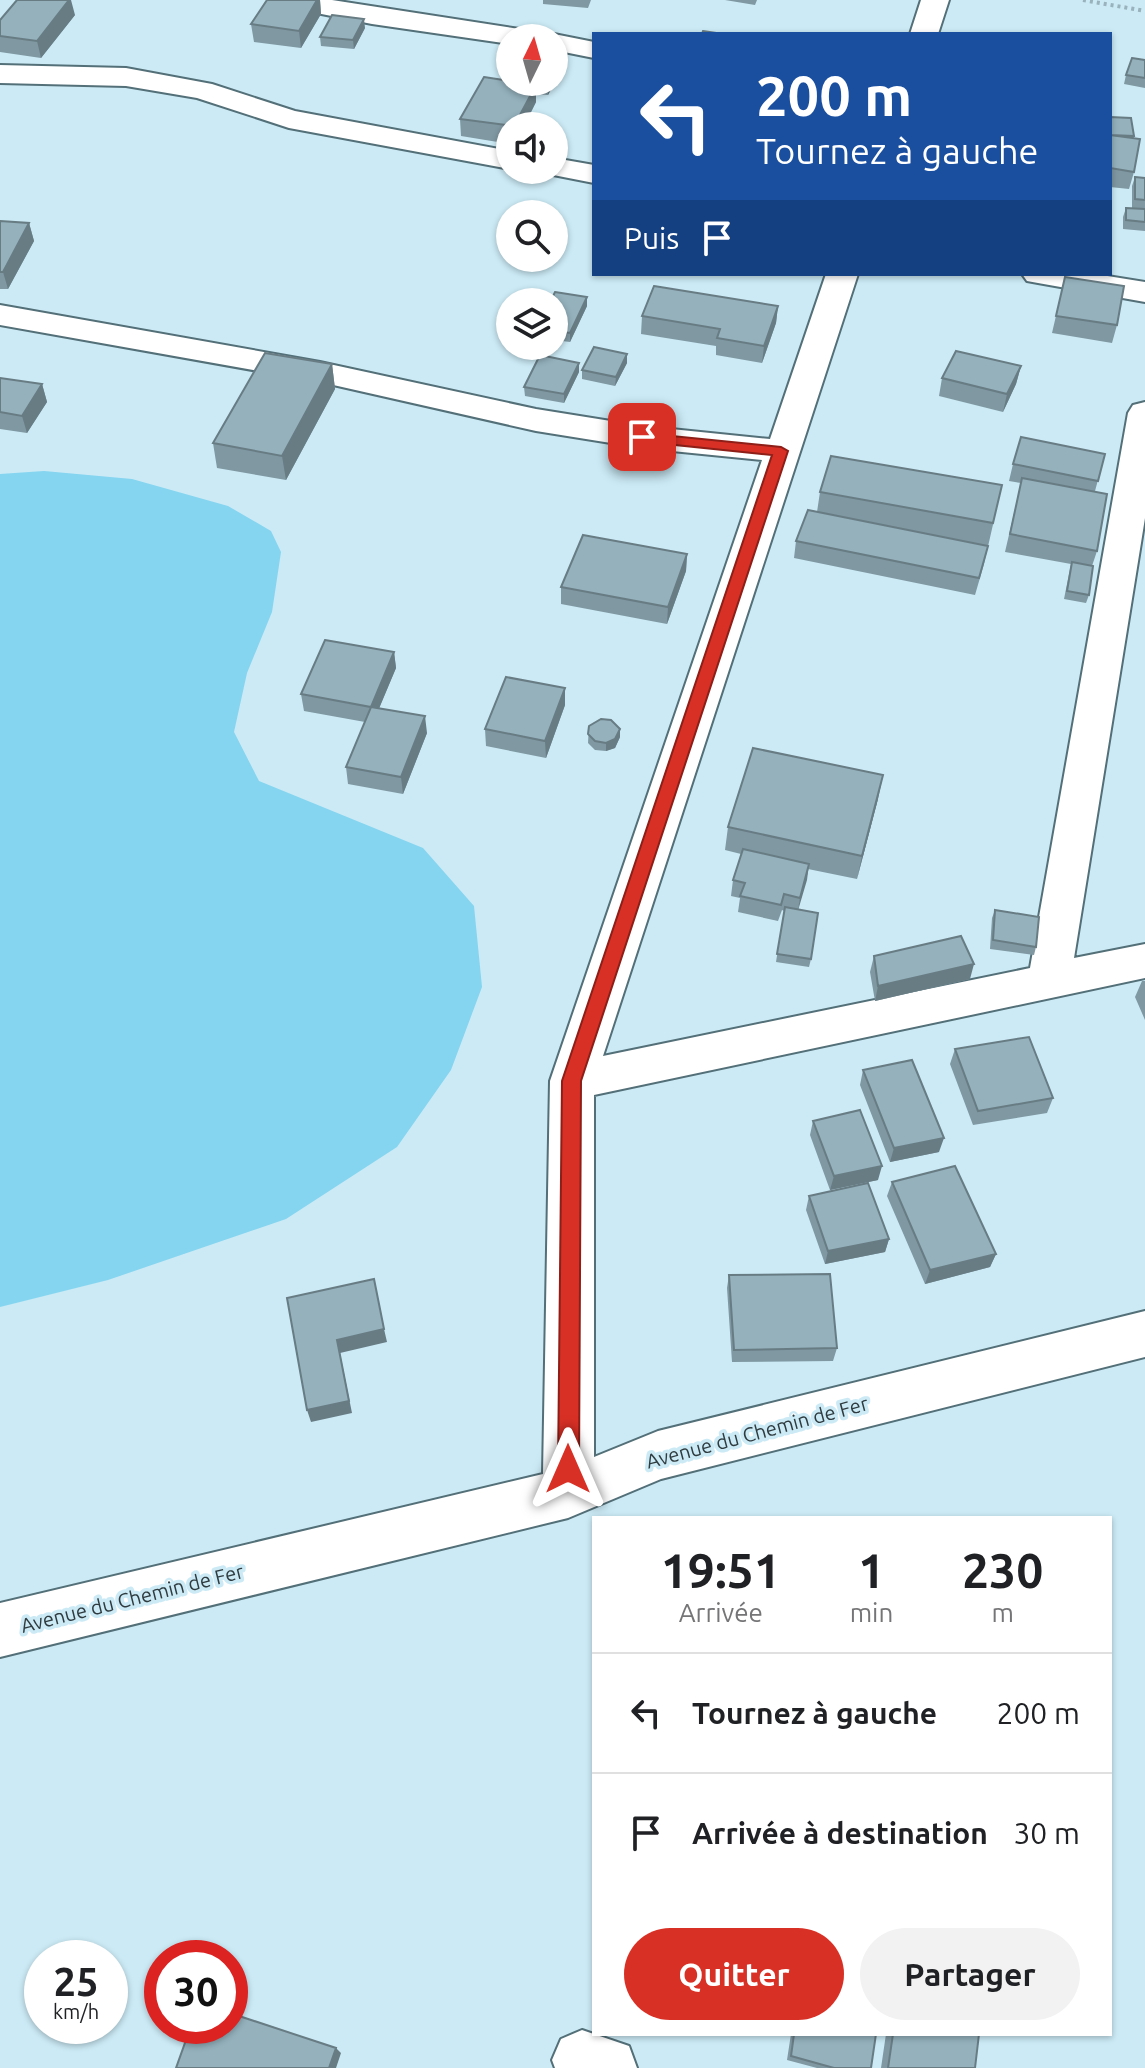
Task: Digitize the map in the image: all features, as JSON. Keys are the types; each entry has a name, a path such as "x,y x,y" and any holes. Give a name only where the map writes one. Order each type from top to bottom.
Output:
{"street":[{"path":"291,0 385,18 496,34"},
{"path":"925,32 935,0"},
{"path":"568,45 592,50"},
{"path":"0,74 126,77 202,90 289,119 496,157"},
{"path":"568,169 592,174"},
{"path":"568,1493 572,1081 841,276"},
{"path":"1050,276 1145,292"},
{"path":"0,315 320,372 536,420 642,437 781,451"},
{"path":"1049,981 1145,413"},
{"path":"572,1081 1145,961"},
{"name":"Avenue du Chemin de Fer","path":"0,1630 568,1493 658,1455 1145,1334"}],"path":[{"path":"1083,0 1145,11"}],"shaded area":[{"path":"44,471 132,479 228,506 271,531 281,552 272,612 247,673 234,732 259,781 423,848 474,906 482,987 451,1070 397,1147 286,1219 108,1280 0,1307 0,474"}],"building":[{"path":"17,0 69,0 37,41 0,36 0,20"},
{"path":"267,0 317,0 299,31 251,24"},
{"path":"332,15 364,19 353,40 320,37"},
{"path":"1132,58 1145,60 1145,78 1126,75"},
{"path":"484,77 496,79 496,96 530,96 522,112 496,112 496,124 460,119"},
{"path":"1112,117 1131,118 1134,136 1112,135"},
{"path":"1112,135 1140,139 1134,172 1112,168"},
{"path":"1135,177 1145,178 1145,200 1135,199"},
{"path":"1126,208 1145,209 1145,222 1126,220"},
{"path":"0,221 29,223 3,272 0,272"},
{"path":"1065,277 1124,286 1117,325 1056,316"},
{"path":"654,286 778,306 764,346 717,338 720,329 642,316"},
{"path":"568,294 587,297 570,333"},
{"path":"594,347 627,354 616,377 582,370"},
{"path":"956,351 1021,366 1007,394 942,378"},
{"path":"265,353 332,364 282,456 213,443"},
{"path":"538,360 579,363 564,394 524,387"},
{"path":"0,378 42,384 22,416 0,412"},
{"path":"1021,437 1105,454 1098,481 1013,464"},
{"path":"831,456 1002,485 993,523 820,492"},
{"path":"1022,478 1107,494 1097,551 1010,534"},
{"path":"808,510 988,546 979,578 796,541"},
{"path":"583,535 687,554 668,607 561,587"},
{"path":"1072,562 1093,566 1089,595 1067,591"},
{"path":"325,640 394,652 371,707 301,694"},
{"path":"506,677 565,688 545,741 485,729"},
{"path":"371,707 425,716 401,777 346,767"},
{"path":"601,719 611,720 620,729 615,739 606,743 595,741 588,734 589,726"},
{"path":"753,748 883,775 862,856 728,827"},
{"path":"743,849 809,864 800,898 784,894 781,905 740,896 745,883 733,880"},
{"path":"785,907 818,913 811,959 777,954"},
{"path":"995,910 1039,917 1036,947 993,940"},
{"path":"961,936 974,964 878,986 874,956"},
{"path":"1029,1037 1053,1098 978,1111 955,1049"},
{"path":"912,1060 944,1138 894,1148 863,1070"},
{"path":"860,1110 882,1166 834,1176 813,1121"},
{"path":"955,1166 996,1254 930,1270 892,1182"},
{"path":"868,1183 889,1239 828,1251 809,1196"},
{"path":"830,1274 837,1348 734,1350 729,1275"},
{"path":"374,1279 384,1329 337,1340 349,1401 307,1410 287,1298"},
{"path":"248,2019 336,2048 329,2068 176,2068 185,2044 248,2044"},
{"path":"794,2036 876,2036 871,2068 834,2068 791,2056"},
{"path":"893,2036 979,2036 975,2068 888,2068"}],"route":[{"path":"568,1469 572,1081 781,451 642,437"}]}
